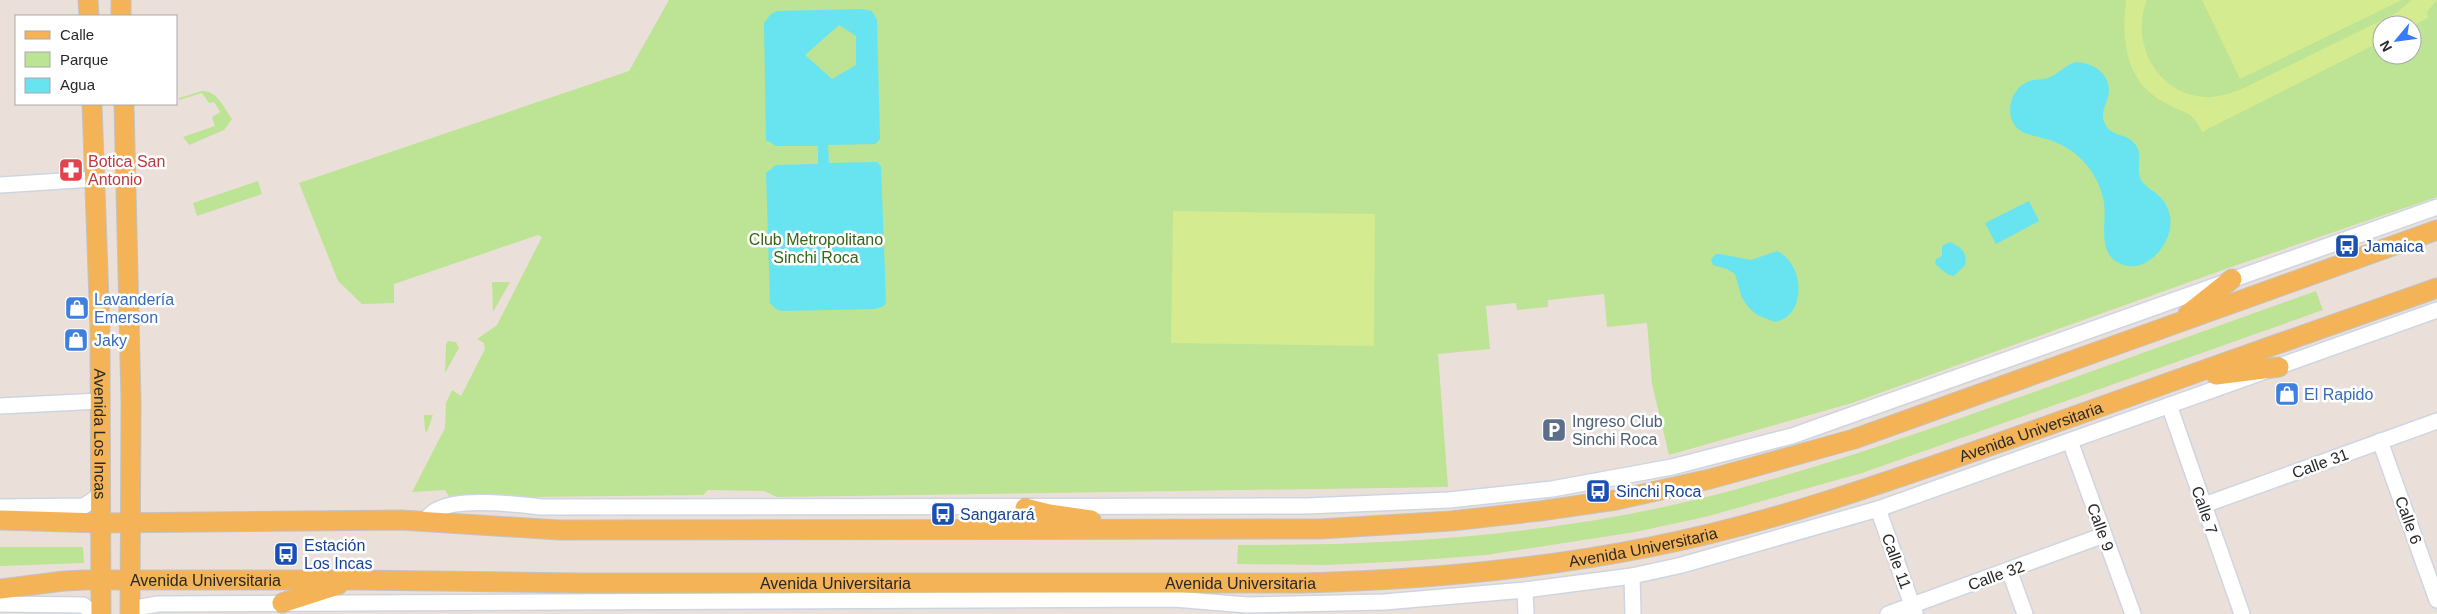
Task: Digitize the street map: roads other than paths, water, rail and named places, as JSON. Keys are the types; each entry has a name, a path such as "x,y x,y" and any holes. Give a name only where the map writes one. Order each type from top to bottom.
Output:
{"main road":[{"path":"88,0 89,15"},
{"path":"121,0 121,15"},
{"name":"Avenida Los Incas","path":"92,105 100,329 101,614"},
{"name":"Avenida Los Incas","path":"124,105 130,328 130,614"},
{"path":"0,520 101,523 425,520 559,530 1320,529 1451,521 1616,500 1757,467 1854,439 2437,230"},
{"path":"2176,324 2232,280"},
{"name":"Avenida Universitaria","path":"0,590 64,580 357,580 579,583 1276,583 1360,581 1490,572 1652,547 1767,519 1861,492 2437,288"},
{"path":"100,329 130,328"},
{"path":"2180,379 2279,367"},
{"path":"1025,508 1049,514 1100,521 1123,529"},
{"path":"282,603 357,580"}],"street":[{"path":"0,185 94,179"},
{"path":"425,520 436,510 448,505 494,502 541,507 1025,508 1306,506 1449,500 1552,489 1672,468 1792,436 2437,207"},
{"name":"Avenida Universitaria","path":"135,614 141,608 158,604 282,603 324,609 1384,608 1632,576 1720,554 1878,509 2437,310"},
{"path":"0,406 100,401"},
{"name":"Calle 7","path":"2169,405 2242,614"},
{"name":"Calle 31","path":"2204,505 2437,421"},
{"name":"Calle 9","path":"2070,441 2133,614"},
{"name":"Calle 6","path":"2380,441 2437,600"},
{"path":"0,507 84,506 96,498 101,488"},
{"name":"Calle 11","path":"1878,509 1914,610"},
{"name":"Calle 32","path":"1888,614 1914,610 2009,570 2104,536"},
{"path":"2009,570 2025,614"},
{"path":"1632,576 1633,614"},
{"path":"1525,590 1526,614"},
{"path":"0,604 83,605 95,614"}],"water":[{"path":"862,9 872,11 877,20 880,139 875,144 828,145 829,163 877,162 881,166 886,302 884,306 875,309 781,311 770,303 766,173 776,165 818,164 818,146 776,146 766,140 764,23 771,14 777,11","holes":["839,25 856,36 856,65 832,79 805,55"]},
{"path":"2076,62 2088,64 2103,74 2109,91 2103,111 2105,124 2111,131 2128,138 2138,148 2139,175 2141,180 2161,198 2170,216 2170,225 2165,244 2151,259 2140,265 2129,266 2121,264 2108,253 2104,237 2105,211 2103,197 2097,181 2088,166 2076,154 2062,145 2021,131 2012,120 2010,114 2012,100 2019,87 2028,81 2050,77"},
{"path":"2029,201 2039,221 1996,244 1985,223"},
{"path":"1950,242 1960,248 1966,261 1965,265 1954,276 1947,274 1935,264 1936,259 1942,256 1942,246"},
{"path":"1777,251 1786,257 1793,266 1799,288 1793,310 1786,317 1775,322 1757,315 1749,308 1742,298 1735,274 1727,269 1713,265 1711,259 1716,254 1720,254 1751,260"}],"place":[{"name":"Botica San Antonio","path":"71,170"},
{"name":"Jamaica","path":"2347,246"},
{"name":"Lavandería Emerson","path":"77,308"},
{"name":"Jaky","path":"76,340"},
{"name":"El Rapido","path":"2287,394"},
{"name":"Ingreso Club Sinchi Roca","path":"1554,430"},
{"name":"Sinchi Roca","path":"1598,491"},
{"name":"Sangarará","path":"943,514"},
{"name":"Estación Los Incas","path":"286,554"}],"park label":[{"name":"Club Metropolitano Sinchi Roca","path":"816,248"}]}
